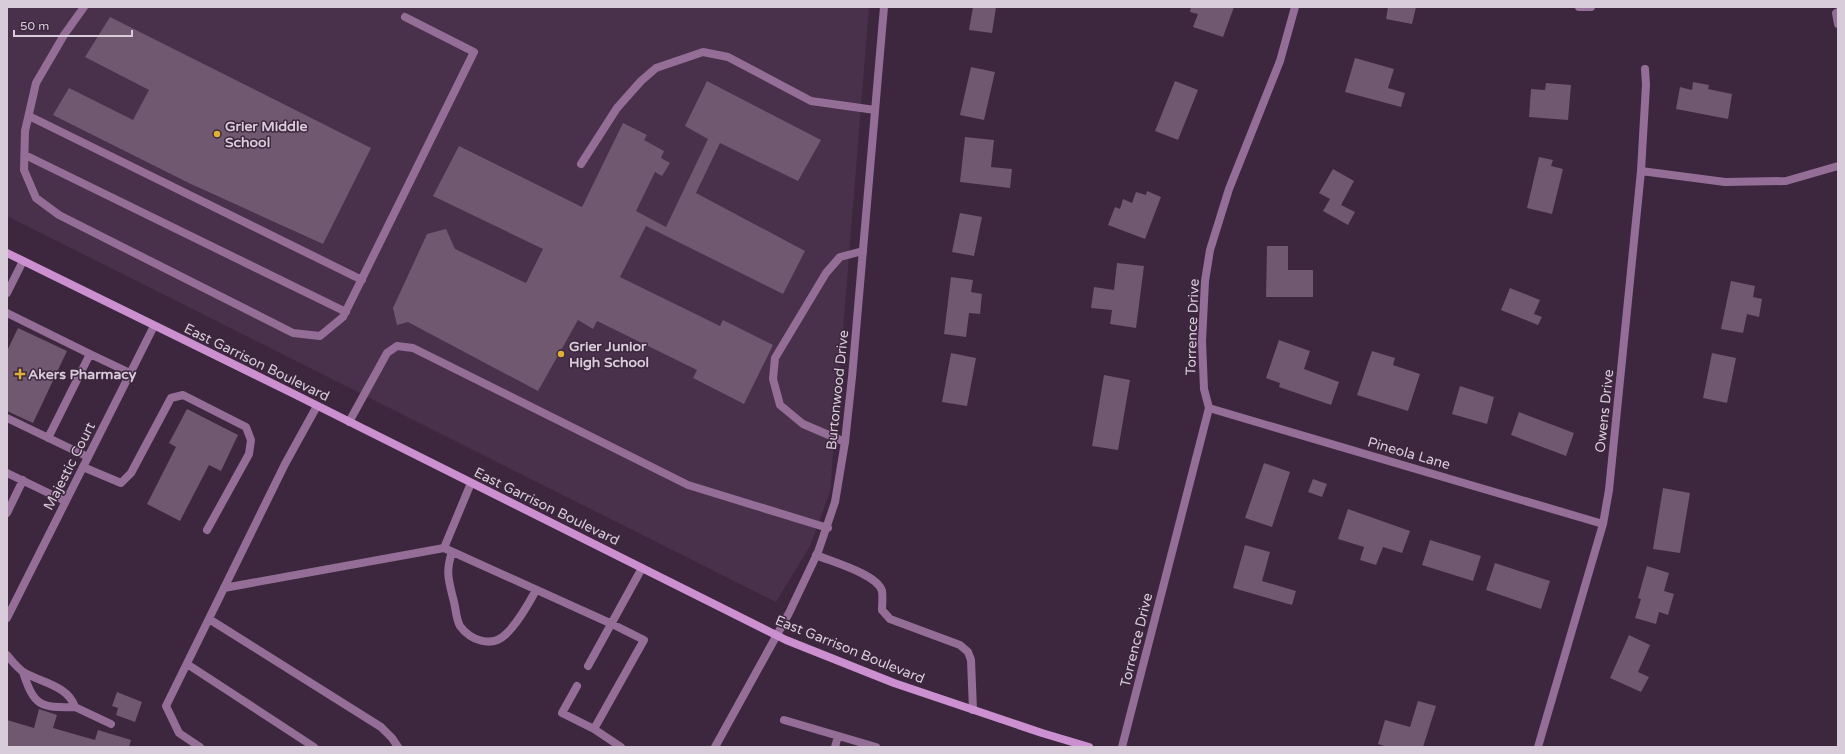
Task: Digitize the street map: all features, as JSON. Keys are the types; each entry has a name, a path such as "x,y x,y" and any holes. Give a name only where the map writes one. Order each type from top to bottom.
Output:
{"main road":[{"name":"East Garrison Boulevard","path":"7,253 776,634 894,683 1089,747"}],"street":[{"path":"84,7 64,35 36,83 26,131 24,170 36,198 59,215 293,333 320,336 343,317 346,312 474,52 405,17"},
{"name":"Burtonwood Drive","path":"715,747 776,634 789,613 828,528 835,502 846,442 884,7"},
{"name":"Torrence Drive","path":"1122,747 1209,408 1204,388 1202,341 1204,281 1210,250 1229,189 1280,61 1295,7"},
{"path":"1579,7 1591,7"},
{"path":"1838,12 1836,13 1838,24"},
{"path":"581,164 617,108 641,81 656,68 704,52 728,57 811,101 875,110"},
{"name":"Owens Drive","path":"1538,747 1603,524 1609,490 1641,172 1646,85 1645,69"},
{"path":"29,116 362,280"},
{"path":"25,155 346,312"},
{"path":"1641,172 1725,182 1786,181 1838,166"},
{"path":"846,442 803,424 780,405 773,379 775,358 826,273 840,257 863,251"},
{"path":"7,292 22,261"},
{"path":"7,313 130,374"},
{"name":"Majestic Court","path":"7,618 154,326"},
{"path":"349,422 387,353 397,346 413,348 688,485 828,528"},
{"path":"48,438 90,354"},
{"path":"83,467 121,483 131,473 171,398 183,395 190,398 246,427 251,440 249,454 207,530"},
{"path":"200,747 179,733 166,706 285,464 317,406"},
{"name":"Pineola Lane","path":"1209,408 1603,524"},
{"path":"7,418 88,456"},
{"path":"7,473 66,501"},
{"path":"7,513 23,480"},
{"path":"444,548 471,483"},
{"path":"224,588 444,548 644,640 594,729"},
{"path":"452,552 447,572 458,622 468,634 476,640 486,642 496,641 504,636 513,626 536,590"},
{"path":"816,555 870,577 880,588 882,610 890,618 947,639 960,645 968,652 971,660 973,710"},
{"path":"588,666 642,568"},
{"path":"209,619 381,727 392,738 398,747"},
{"path":"7,655 23,672 34,699 41,704 56,708 75,707 111,724"},
{"path":"187,664 314,747"},
{"path":"23,672 65,691 72,698 75,707"},
{"path":"577,686 562,713 594,729 621,747"},
{"path":"784,720 876,747"},
{"path":"835,747 838,736"}],"shaded area":[{"name":"Grier Junior High School","path":"7,7 869,7 830,492 810,546 776,602 7,216"}],"building":[{"path":"973,7 996,7 992,33 969,30"},
{"path":"1191,7 1234,7 1223,37 1193,27 1198,14 1190,12"},
{"path":"1388,7 1416,7 1412,24 1386,19"},
{"name":"Grier Middle School","path":"110,17 371,148 323,244 191,184 53,115 69,88 133,120 149,90 85,57"},
{"path":"1355,58 1394,69 1388,88 1405,93 1401,107 1345,92"},
{"path":"971,67 995,72 984,120 960,115"},
{"path":"707,81 821,140 798,181 720,143 696,193 805,251 783,294 646,226 620,277 720,326 723,320 773,345 744,404 693,378 697,370 597,321 593,329 578,320 538,391 408,322 397,325 393,308 427,234 446,229 455,249 526,283 543,249 433,196 459,146 582,207 623,123 647,135 644,140 664,151 661,158 670,163 662,176 655,172 636,211 666,227 708,139 685,126"},
{"path":"1175,81 1198,90 1178,140 1155,131"},
{"path":"1693,82 1709,85 1708,89 1732,94 1728,119 1676,109 1680,87 1692,90"},
{"path":"1546,83 1571,85 1568,120 1529,117 1531,89 1545,90"},
{"path":"965,137 994,140 991,167 1012,169 1010,188 960,182"},
{"path":"1539,157 1553,160 1551,166 1563,169 1552,214 1527,208"},
{"path":"1333,169 1354,181 1341,205 1355,212 1348,225 1323,211 1330,199 1319,193"},
{"path":"1147,191 1161,197 1145,239 1108,225 1115,207 1120,209 1123,199 1132,203 1136,192 1146,195"},
{"path":"960,213 982,217 974,256 952,252"},
{"path":"1267,246 1288,246 1288,270 1313,270 1313,297 1266,297"},
{"path":"1117,263 1144,266 1136,328 1110,324 1112,310 1091,308 1094,287 1114,290"},
{"path":"951,277 973,280 971,292 982,294 980,314 969,313 966,337 944,334"},
{"path":"1731,281 1755,286 1753,297 1762,299 1759,317 1747,314 1743,333 1721,329"},
{"path":"1510,288 1540,300 1534,314 1542,317 1538,325 1501,310"},
{"path":"18,328 67,351 33,423 7,411 7,351"},
{"path":"1279,340 1310,351 1304,369 1339,382 1331,405 1279,387 1280,383 1266,378"},
{"path":"1372,351 1395,358 1393,365 1420,374 1408,411 1357,395"},
{"path":"951,353 976,358 967,406 942,402"},
{"path":"1712,353 1736,358 1727,403 1703,398"},
{"path":"1104,375 1130,380 1118,450 1092,446"},
{"path":"1460,386 1494,397 1487,424 1452,414"},
{"path":"187,409 238,435 221,471 209,465 180,521 147,504 176,447 169,443"},
{"path":"1519,412 1574,433 1566,456 1511,435"},
{"path":"1264,463 1290,472 1272,527 1245,518"},
{"path":"1313,479 1327,484 1322,497 1308,492"},
{"path":"1663,488 1690,493 1680,553 1653,549"},
{"path":"1348,509 1410,531 1402,553 1383,547 1376,565 1360,560 1364,547 1338,539"},
{"path":"1430,540 1481,556 1473,581 1422,565"},
{"path":"1245,545 1270,552 1262,581 1296,591 1292,605 1233,588"},
{"path":"1495,563 1550,581 1541,609 1486,590"},
{"path":"1647,566 1669,573 1664,591 1674,594 1668,615 1659,612 1656,624 1635,618 1641,599 1638,598"},
{"path":"1629,635 1650,645 1638,672 1649,677 1641,692 1610,678"},
{"path":"117,692 142,702 135,722 116,715 118,708 112,706"},
{"path":"1418,701 1436,706 1423,747 1388,747 1378,744 1385,720 1410,727"},
{"path":"39,709 57,715 53,728 95,740 98,730 131,740 129,747 7,747 7,720 34,728"}],"place":[{"name":"Grier Middle School","path":"217,134"},
{"name":"Grier Junior High School","path":"561,354"},
{"name":"Akers Pharmacy","path":"20,374"}]}
